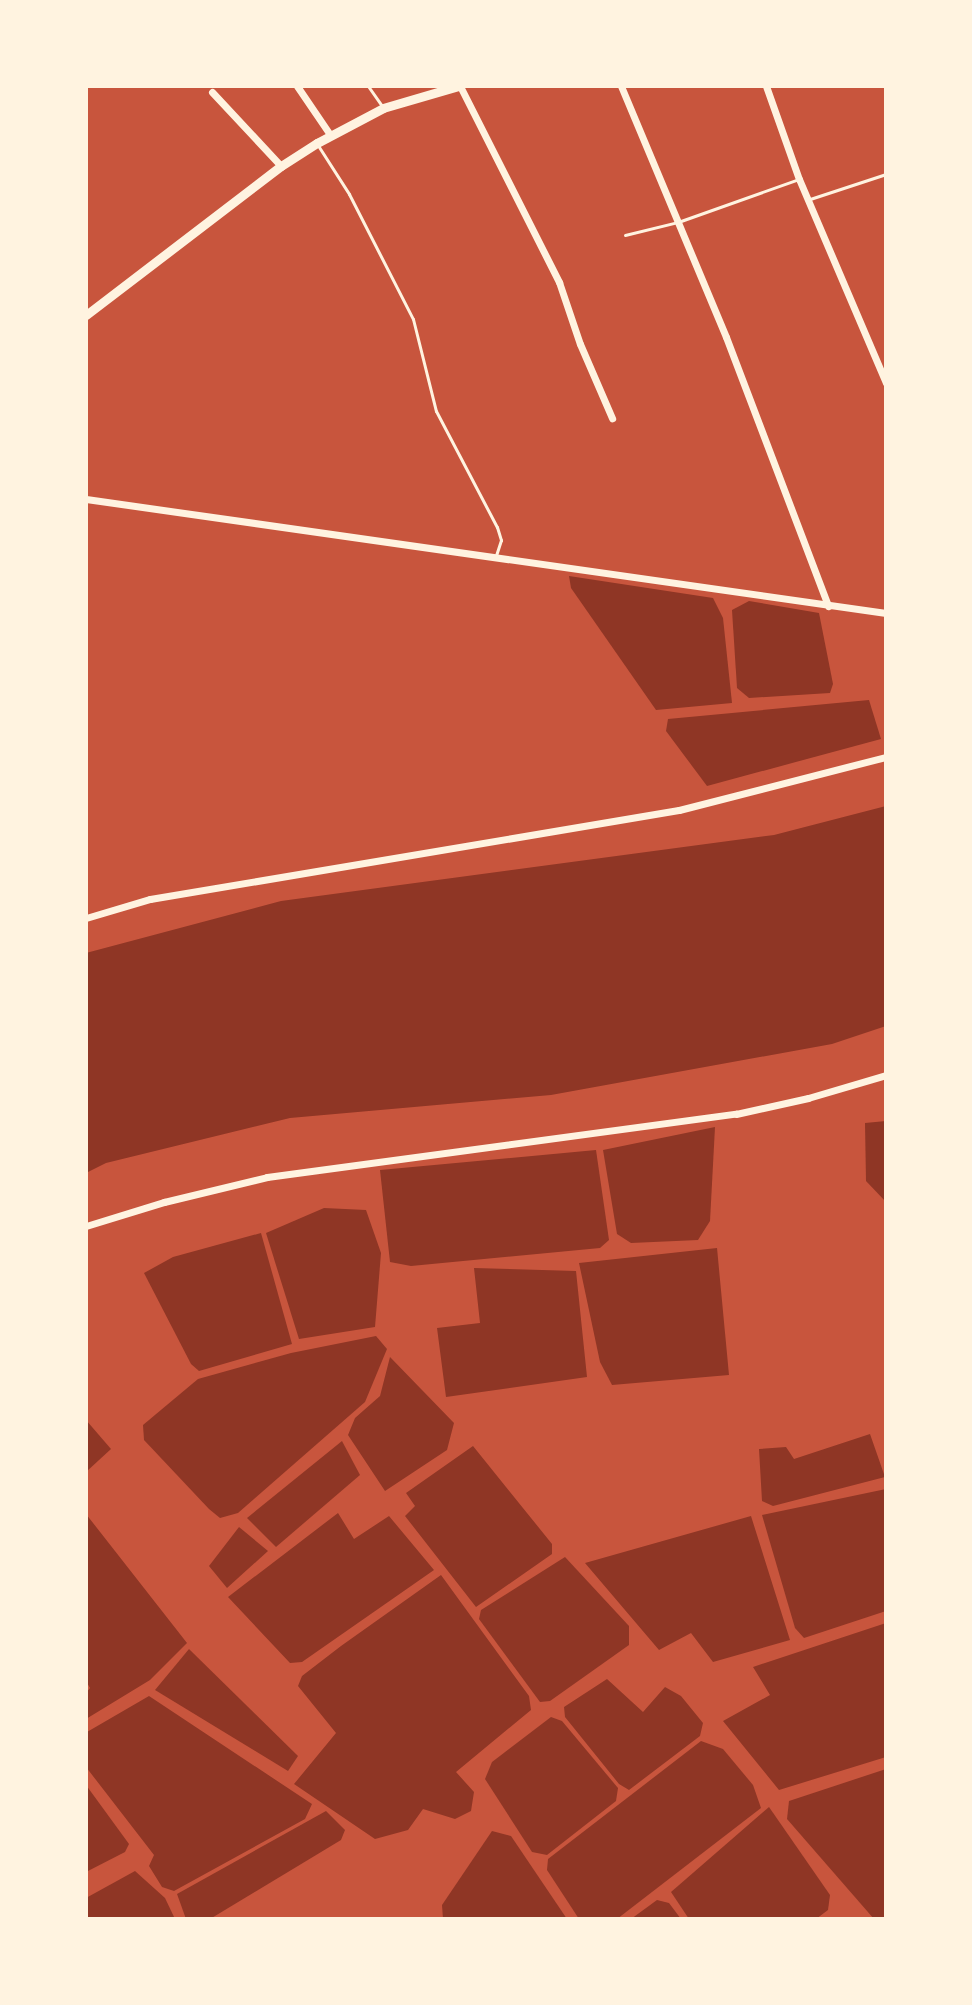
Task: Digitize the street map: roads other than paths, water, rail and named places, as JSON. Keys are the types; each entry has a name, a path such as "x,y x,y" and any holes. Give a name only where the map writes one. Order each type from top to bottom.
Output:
{"street":[{"path":"297,86 331,136"},
{"path":"86,315 281,166 317,143 383,108 459,86 559,282 580,344 612,418"},
{"path":"621,86 678,222 828,606"},
{"path":"766,86 807,200 886,383"},
{"path":"212,92 281,166"},
{"path":"86,499 886,613"},
{"path":"86,918 150,899 679,810 886,757"},
{"path":"86,1226 164,1202 267,1177 736,1114 808,1098 886,1075"}],"lane":[{"path":"368,86 383,108"},
{"path":"317,143 349,194 413,319 436,411 497,527 501,540 495,559"},
{"path":"807,200 886,174"},
{"path":"625,235 678,222 799,179"}]}
